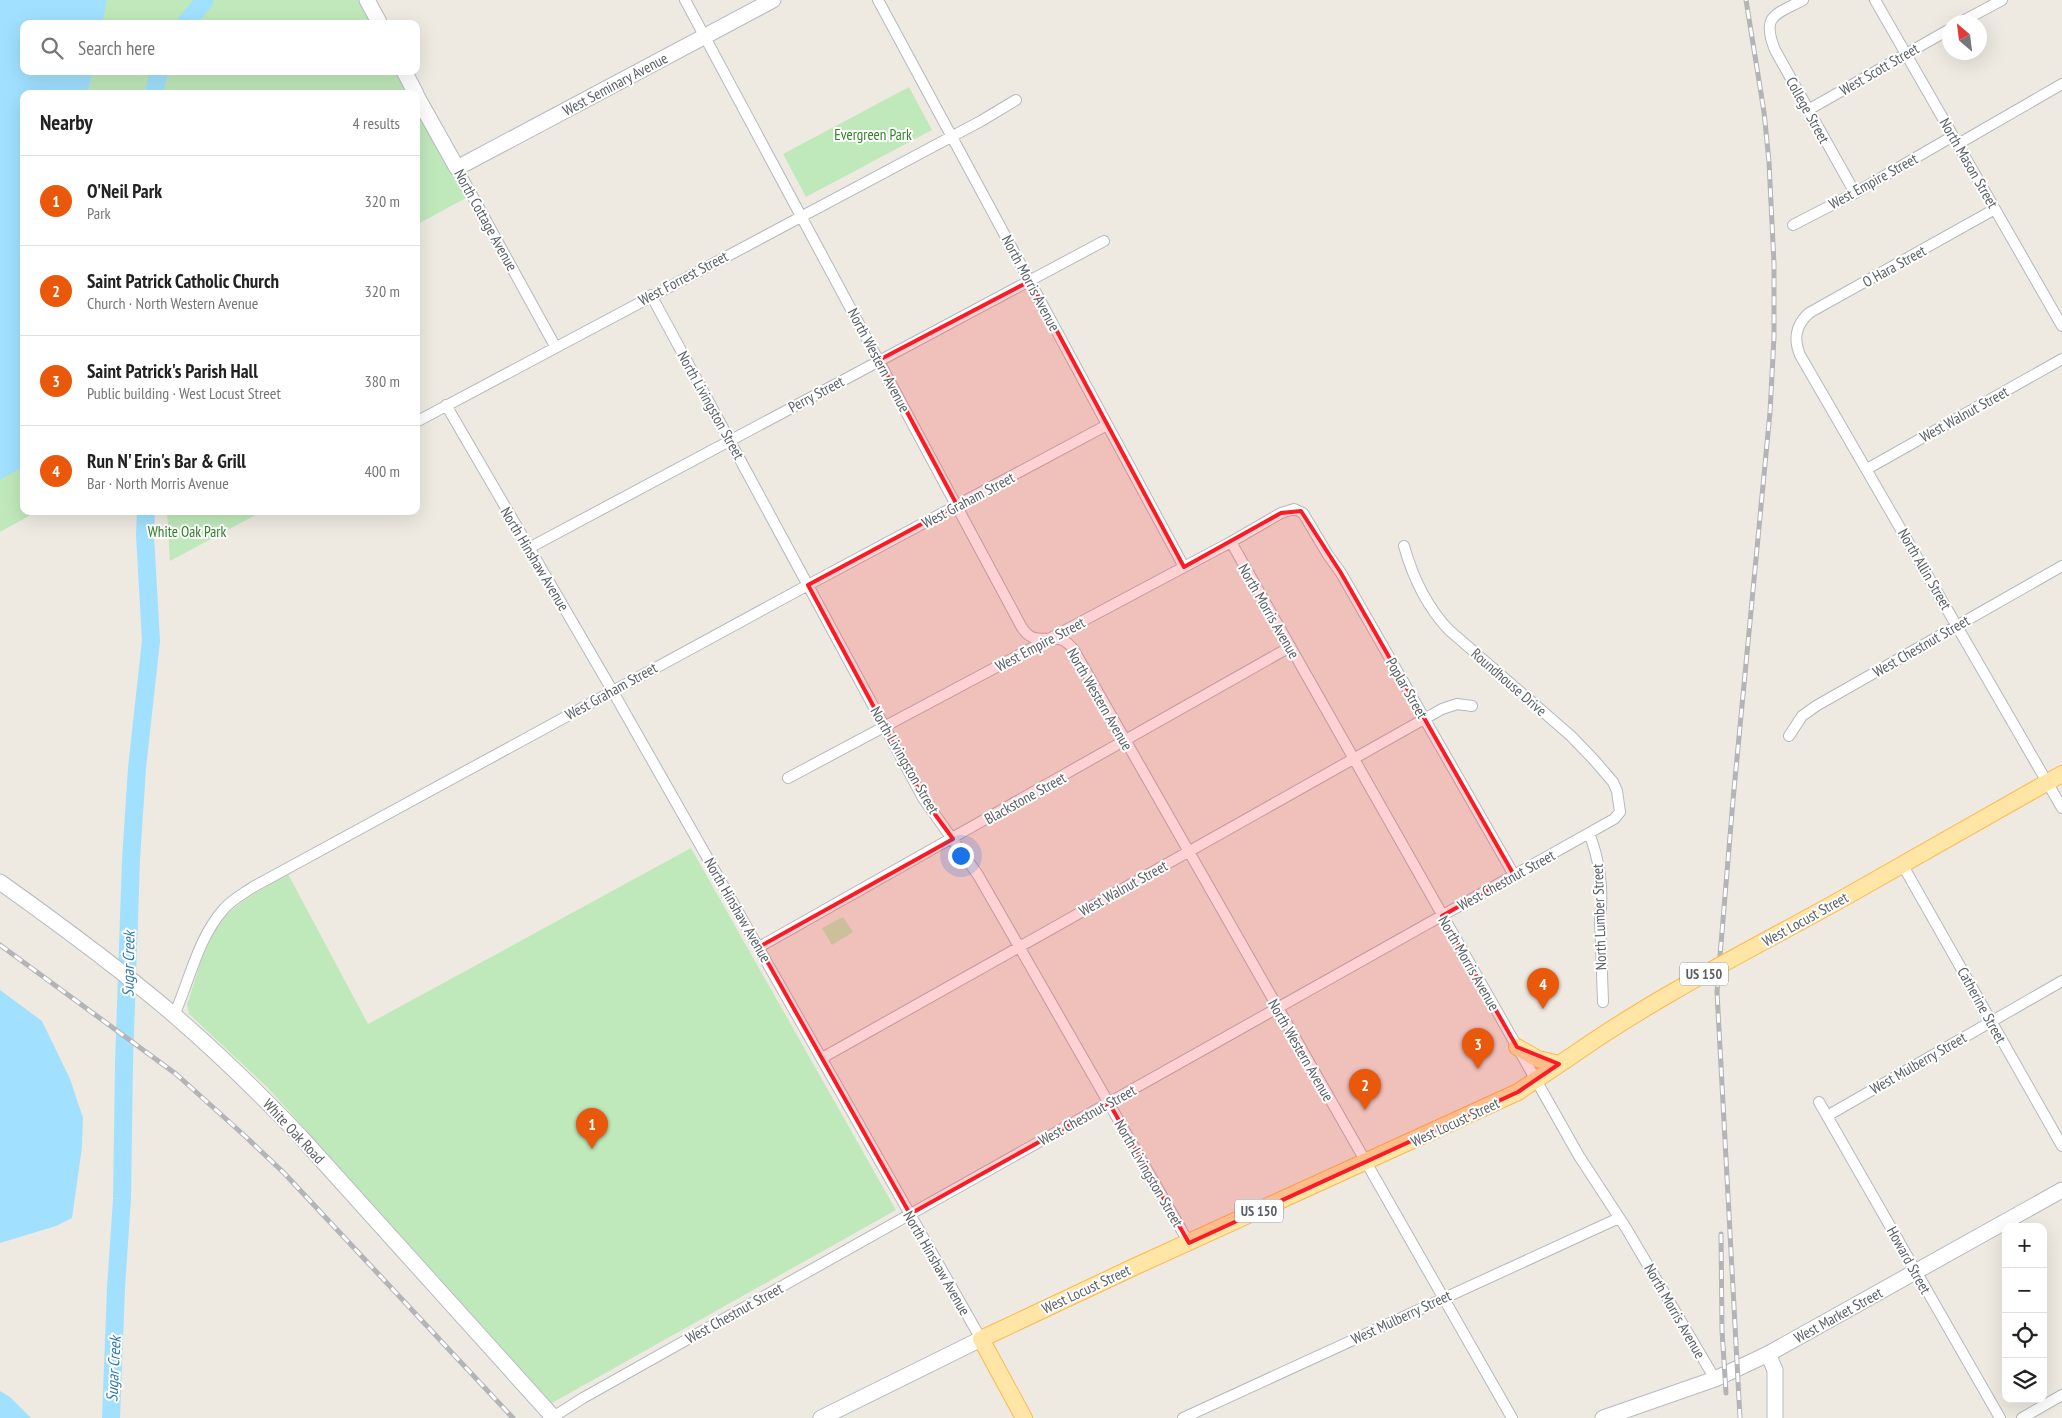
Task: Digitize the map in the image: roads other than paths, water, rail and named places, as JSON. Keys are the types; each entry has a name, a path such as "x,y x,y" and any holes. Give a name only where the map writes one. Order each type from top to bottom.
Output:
{"main road":[{"name":"West Locust Street","path":"981,1339 1518,1092 1604,1033 1682,987 2062,774"},
{"path":"1517,1047 1538,1059 1559,1064"},
{"name":"North Hinshaw Avenue","path":"981,1339 1024,1418"}],"street":[{"path":"367,0 378,20"},
{"name":"North Western Avenue","path":"685,0 1026,634 1033,638 1060,638 1069,643 1512,1418"},
{"name":"West Seminary Avenue","path":"457,168 773,0"},
{"name":"North Morris Avenue","path":"878,0 1184,567"},
{"name":"College Street","path":"1803,0 1775,16 1768,25 1769,35 1774,50 1855,193"},
{"name":"North Mason Street","path":"1875,0 2062,326"},
{"path":"1974,15 2002,0"},
{"name":"West Scott Street","path":"1808,110 1942,33"},
{"name":"North Cottage Avenue","path":"406,75 414,90"},
{"name":"West Empire Street","path":"1793,225 2062,84"},
{"name":"West Forrest Street","path":"420,420 555,346 952,137 1016,100"},
{"name":"North Cottage Avenue","path":"420,101 555,346"},
{"name":"O Hara Street","path":"1798,327 1809,313 1995,209"},
{"name":"Perry Street","path":"529,548 1104,241"},
{"name":"North Livingston Street","path":"651,296 923,798 978,875 1189,1242"},
{"name":"North Allin Street","path":"1798,327 1796,343 1800,355 2062,808"},
{"name":"West Walnut Street","path":"1867,469 2062,359"},
{"name":"North Hinshaw Avenue","path":"446,405 612,690 981,1339"},
{"name":"West Graham Street","path":"174,1015 202,944 223,910 233,900 262,882 612,690 1108,425"},
{"name":"West Empire Street","path":"788,778 1231,542 1281,513 1292,509"},
{"name":"Poplar Street","path":"1292,509 1301,511 1342,573 1514,875"},
{"name":"North Morris Avenue","path":"1231,542 1579,1156 1619,1218 1715,1379"},
{"name":"Roundhouse Drive","path":"1404,546 1413,574 1436,616 1449,630 1571,736 1595,761 1613,782 1617,791 1620,812"},
{"name":"West Chestnut Street","path":"1789,736 1802,716 1816,706 2062,566"},
{"name":"Blackstone Street","path":"759,948 1290,648"},
{"name":"West Walnut Street","path":"822,1058 1425,719 1451,705 1472,706"},
{"name":"West Chestnut Street","path":"554,1418 583,1398 1614,819 1620,812"},
{"name":"North Lumber Street","path":"1589,833 1597,852 1602,904 1600,917 1603,1002"},
{"name":"Catherine Street","path":"1902,864 2062,1146"},
{"name":"White Oak Road","path":"0,882 97,954 174,1015 259,1094 300,1136 554,1418"},
{"name":"West Mulberry Street","path":"1827,1116 2062,982"},
{"name":"Howard Street","path":"1820,1102 2000,1418"},
{"name":"West Market Street","path":"1603,1418 1715,1379 1768,1354 2062,1190"},
{"name":"West Mulberry Street","path":"1184,1418 1619,1218"},
{"name":"West Locust Street","path":"821,1418 981,1339"},
{"path":"1768,1354 1775,1370 1775,1418"},
{"path":"2022,1418 2062,1395"}],"water":[{"path":"0,0 107,0 103,20 20,20 20,75 92,75 88,90 20,90 20,468 0,480"},
{"path":"0,990 42,1021 70,1079 83,1118 82,1147 72,1218 56,1226 0,1243"},
{"path":"0,1391 10,1397 31,1418 0,1418"}],"waterway":[{"name":"Sugar Creek","path":"188,20 205,0"},
{"name":"Sugar Creek","path":"155,90 158,75"},
{"name":"Sugar Creek","path":"111,1418 116,1288 122,1199 124,1063 131,860 137,768 151,641 145,535 146,515"}],"railway":[{"path":"1740,1418 1717,992 1733,800 1770,412 1774,337 1774,264 1769,162 1764,112 1746,0"},
{"path":"0,945 176,1074 246,1137 284,1173 513,1418"},
{"path":"1721,1234 1722,1330 1726,1393"}],"place":[{"name":"Run N' Erin's Bar & Grill","path":"1543,1009"},
{"name":"Saint Patrick's Parish Hall","path":"1478,1069"},
{"name":"Saint Patrick Catholic Church","path":"1365,1110"},
{"name":"O'Neil Park","path":"592,1149"}],"park label":[{"name":"Evergreen Park","path":"873,134"},
{"name":"White Oak Park","path":"187,531"}]}
